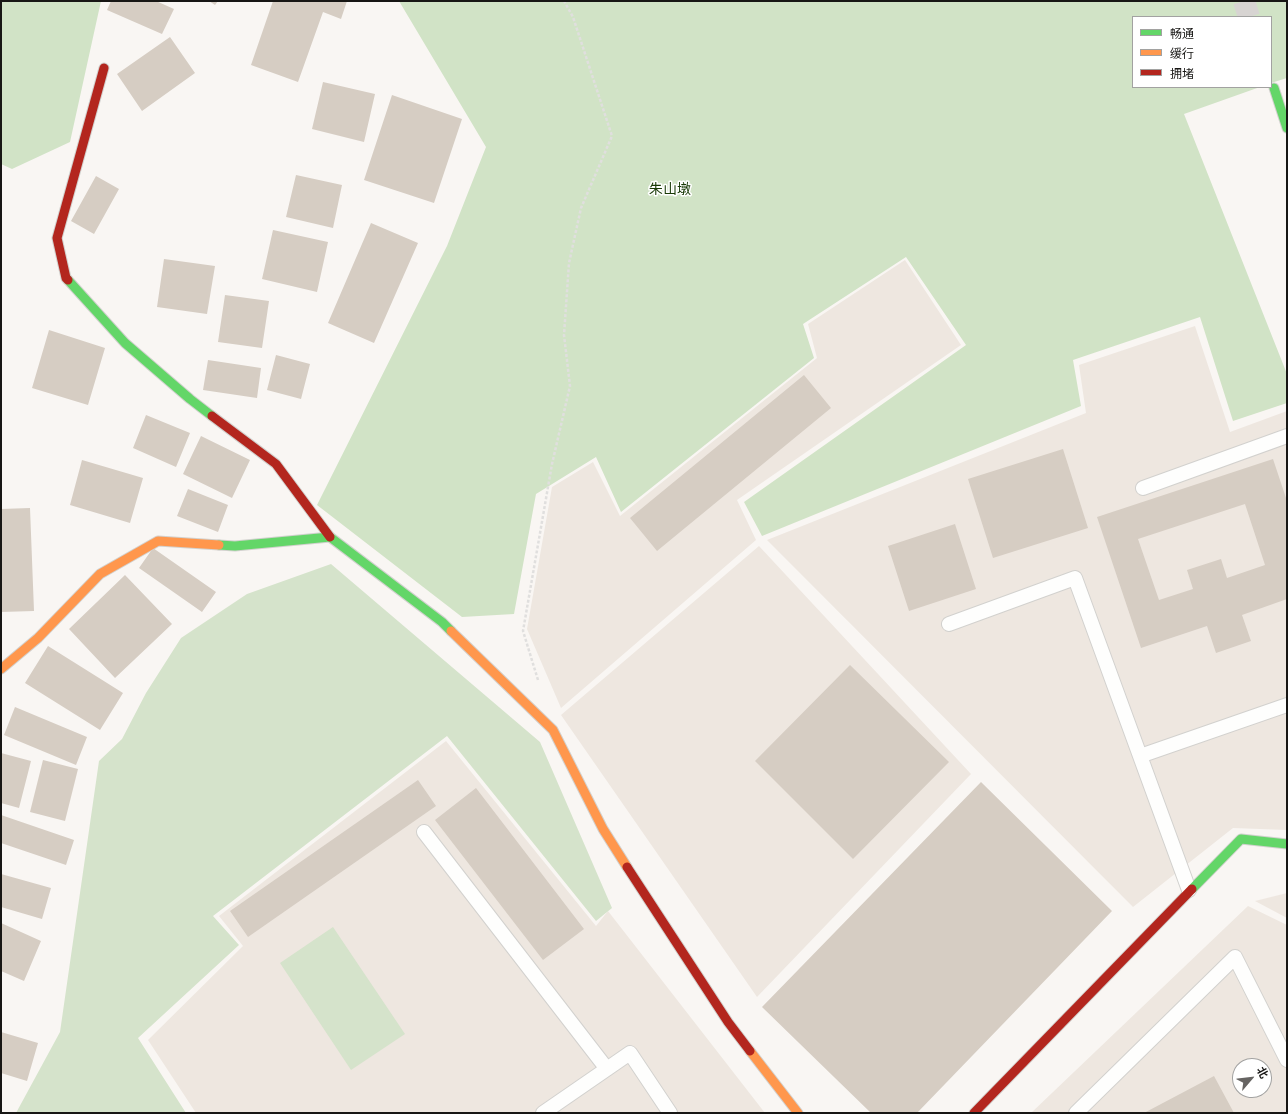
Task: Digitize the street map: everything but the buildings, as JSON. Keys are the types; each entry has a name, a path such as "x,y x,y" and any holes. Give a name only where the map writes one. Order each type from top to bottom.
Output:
{"street":[{"path":"104,68 56,238 66,278 124,343 190,399 276,464 330,537 442,622 553,730 603,828 656,913 728,1022 798,1113"},
{"path":"1274,88 1287,128"},
{"path":"1,669 38,638 100,574 158,541 235,546 330,537"},
{"path":"974,1113 1189,890 1241,839 1287,844"}],"lane":[{"path":"1143,488 1287,436"},
{"path":"949,624 1075,578 1189,890"},
{"path":"1140,756 1287,705"},
{"path":"424,832 607,1069"},
{"path":"1076,1113 1235,957 1287,1060"},
{"path":"542,1113 630,1053 670,1113"}],"path":[{"path":"539,682 523,631 552,464 570,386 564,335 569,263 581,208 612,136 574,17 564,1"}],"shaded area":[{"path":"905,260 961,345 737,500 756,540 561,708 527,629 552,487 593,462 620,516 817,358 808,324"},
{"path":"1195,326 1230,432 1287,411 1287,830 1233,828 1133,907 767,540 1086,413 1079,365"},
{"path":"759,546 971,774 757,997 561,715"},
{"path":"446,741 596,926 608,911 765,1113 196,1113 148,1040 243,946 219,916"},
{"path":"1287,893 1287,918 1255,901"},
{"path":"1248,906 1287,925 1287,1113 1031,1113"}],"green space":[{"path":"1,1 101,1 70,142 12,169 1,164"},
{"name":"朱山墩","path":"399,1 1287,1 1287,78 1272,83 1272,16 1132,16 1132,88 1257,88 1184,114 1287,374 1287,403 1233,421 1200,317 1073,360 1081,406 762,536 744,502 966,345 906,257 803,324 814,358 621,512 596,457 536,494 514,614 462,617 317,505 447,246 486,147"},
{"path":"331,564 540,742 612,908 596,921 447,736 213,916 239,945 138,1038 186,1113 16,1113 60,1032 99,761 122,739 146,693 181,638 247,594"},
{"path":"333,927 405,1034 351,1070 280,963"}],"tunnel":[{"path":"1244,1 1249,16"}],"traffic: fast":[{"path":"1274,88 1287,128"},
{"path":"68,280 125,343 212,416"},
{"path":"219,545 235,546 330,537 442,622 451,631"},
{"path":"1192,889 1241,839 1287,844"}],"traffic: slow":[{"path":"1,669 38,638 100,574 158,541 219,545"},
{"path":"451,631 553,730 603,829 627,867"},
{"path":"750,1051 798,1113"}],"traffic: jam":[{"path":"68,280 66,278 57,238 104,68"},
{"path":"212,416 276,464 330,537"},
{"path":"627,867 728,1022 750,1051"},
{"path":"974,1113 1192,889"}]}
